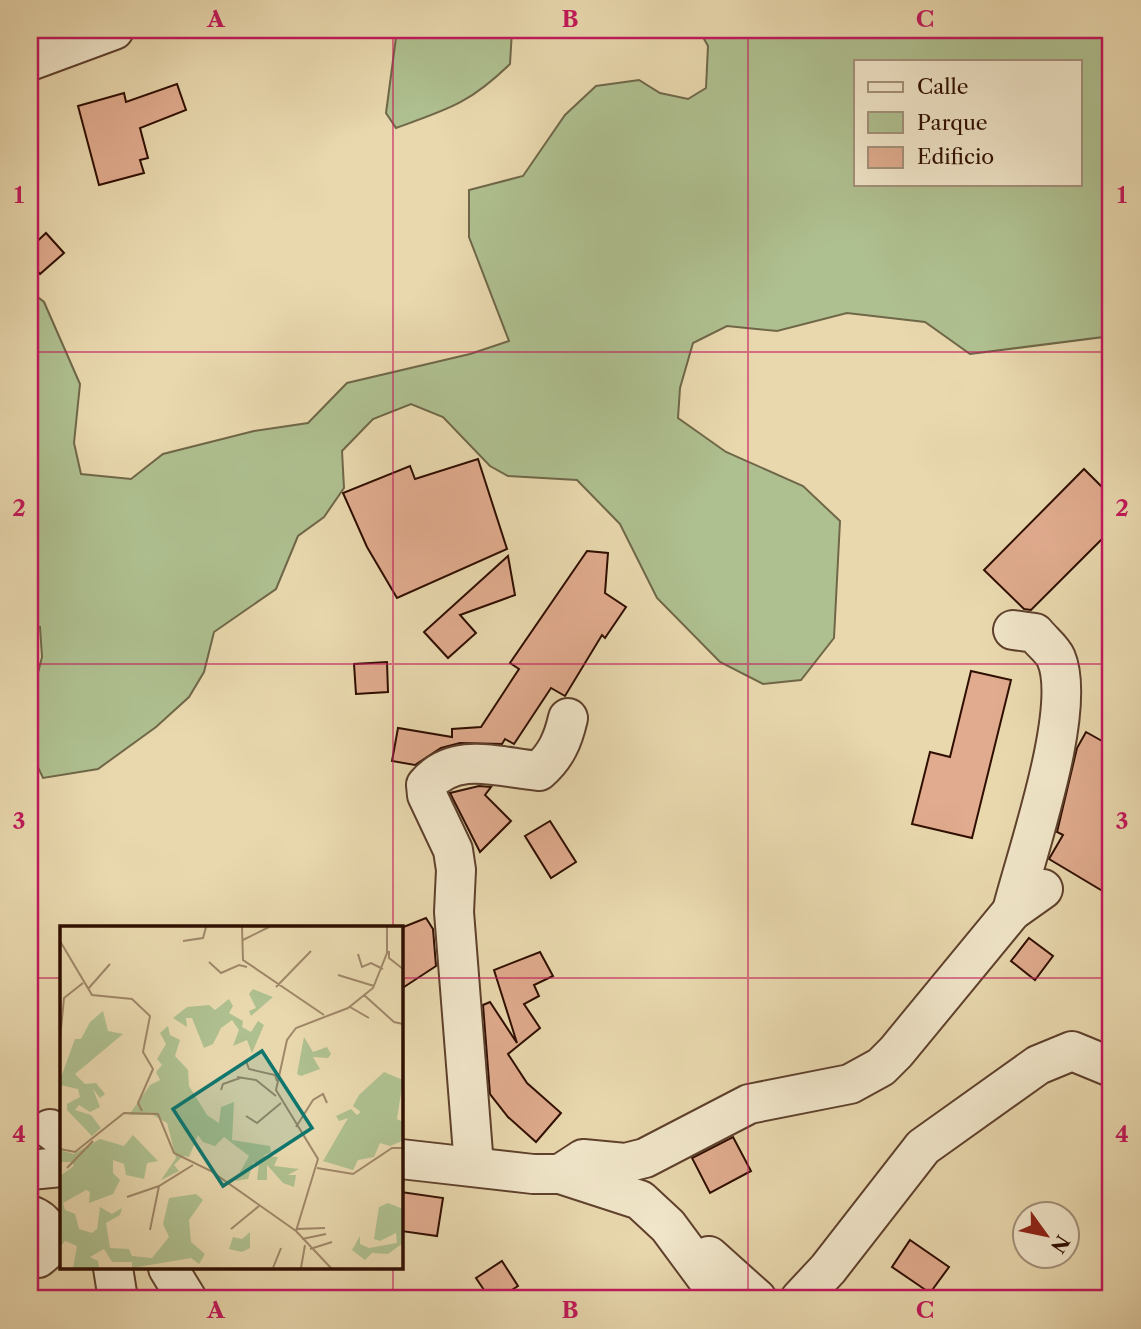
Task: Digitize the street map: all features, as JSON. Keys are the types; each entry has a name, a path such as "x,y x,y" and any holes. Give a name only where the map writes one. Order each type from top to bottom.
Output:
{"street":[{"path":"30,61 114,30"},
{"path":"1012,911 1045,786 1063,696 1056,658 1035,633 1013,631"},
{"path":"463,1166 454,912 455,860 426,785 443,770 463,764 488,763 539,771 550,761 563,740 568,718"},
{"path":"560,1174 583,1159 625,1163 645,1158 749,1104 850,1084 881,1067 1012,911 1043,888"},
{"path":"439,1017 450,1068 463,1166"},
{"path":"800,1299 828,1269 923,1147 1038,1065 1072,1051 1111,1067"},
{"path":"402,1159 533,1174 560,1174 640,1200 668,1226 728,1271 757,1299"},
{"path":"30,1170 60,1167"},
{"path":"30,1215 44,1222 49,1231 50,1248 38,1258 30,1258"},
{"path":"668,1226 722,1299"},
{"path":"113,1270 118,1299"},
{"path":"169,1270 187,1299"}],"green space":[{"path":"397,30 512,30 510,64 483,88 458,104 396,128 386,113"},
{"path":"699,30 1111,30 1111,336 970,354 925,322 847,313 777,331 727,326 693,343 680,388 678,418 726,452 803,486 840,521 834,638 801,680 763,684 720,662 657,598 620,524 577,480 508,476 490,466 443,417 411,404 373,419 342,451 344,488 324,517 298,536 276,589 214,632 204,672 189,697 156,727 98,769 43,778 30,750 30,704 42,657 40,627 30,626 30,291 44,302 80,384 74,443 81,474 131,479 163,454 254,431 308,423 347,383 470,354 509,341 469,237 469,190 523,176 565,115 596,86 639,80 660,93 688,99 706,88 708,46"}],"building":[{"path":"177,84 186,110 140,128 148,158 140,160 144,173 99,185 78,106 124,93 126,102"},
{"path":"46,233 64,253 40,274 30,263 30,248"},
{"path":"478,459 507,549 397,598 367,547 343,493 410,466 415,479"},
{"path":"1084,469 1111,496 1111,530 1031,610 1024,609 984,570"},
{"path":"587,551 608,553 605,593 626,607 605,638 602,635 565,696 551,688 514,744 505,739 502,744 460,743 441,748 415,765 392,761 398,728 452,737 452,729 481,727 519,669 510,663"},
{"path":"508,556 515,595 460,615 476,633 448,658 424,632"},
{"path":"387,662 388,692 356,694 354,664"},
{"path":"971,671 1011,680 972,838 912,824 930,752 950,757"},
{"path":"1086,732 1111,746 1111,896 1049,859 1063,835 1057,832 1077,748"},
{"path":"479,786 491,787 485,795 511,821 480,852 450,793"},
{"path":"550,821 576,862 551,878 525,836"},
{"path":"426,918 433,929 436,966 402,988 402,928"},
{"path":"1029,938 1053,956 1035,980 1011,961"},
{"path":"540,952 553,976 534,985 539,996 524,1004 540,1028 508,1054 527,1083 561,1113 536,1142 508,1117 490,1094 483,1005 490,1002 517,1043 494,970"},
{"path":"733,1137 751,1171 710,1193 692,1158"},
{"path":"402,1192 443,1198 437,1236 402,1231"},
{"path":"910,1240 949,1267 930,1293 892,1267"},
{"path":"502,1261 518,1286 498,1299 490,1299 476,1278"}]}
